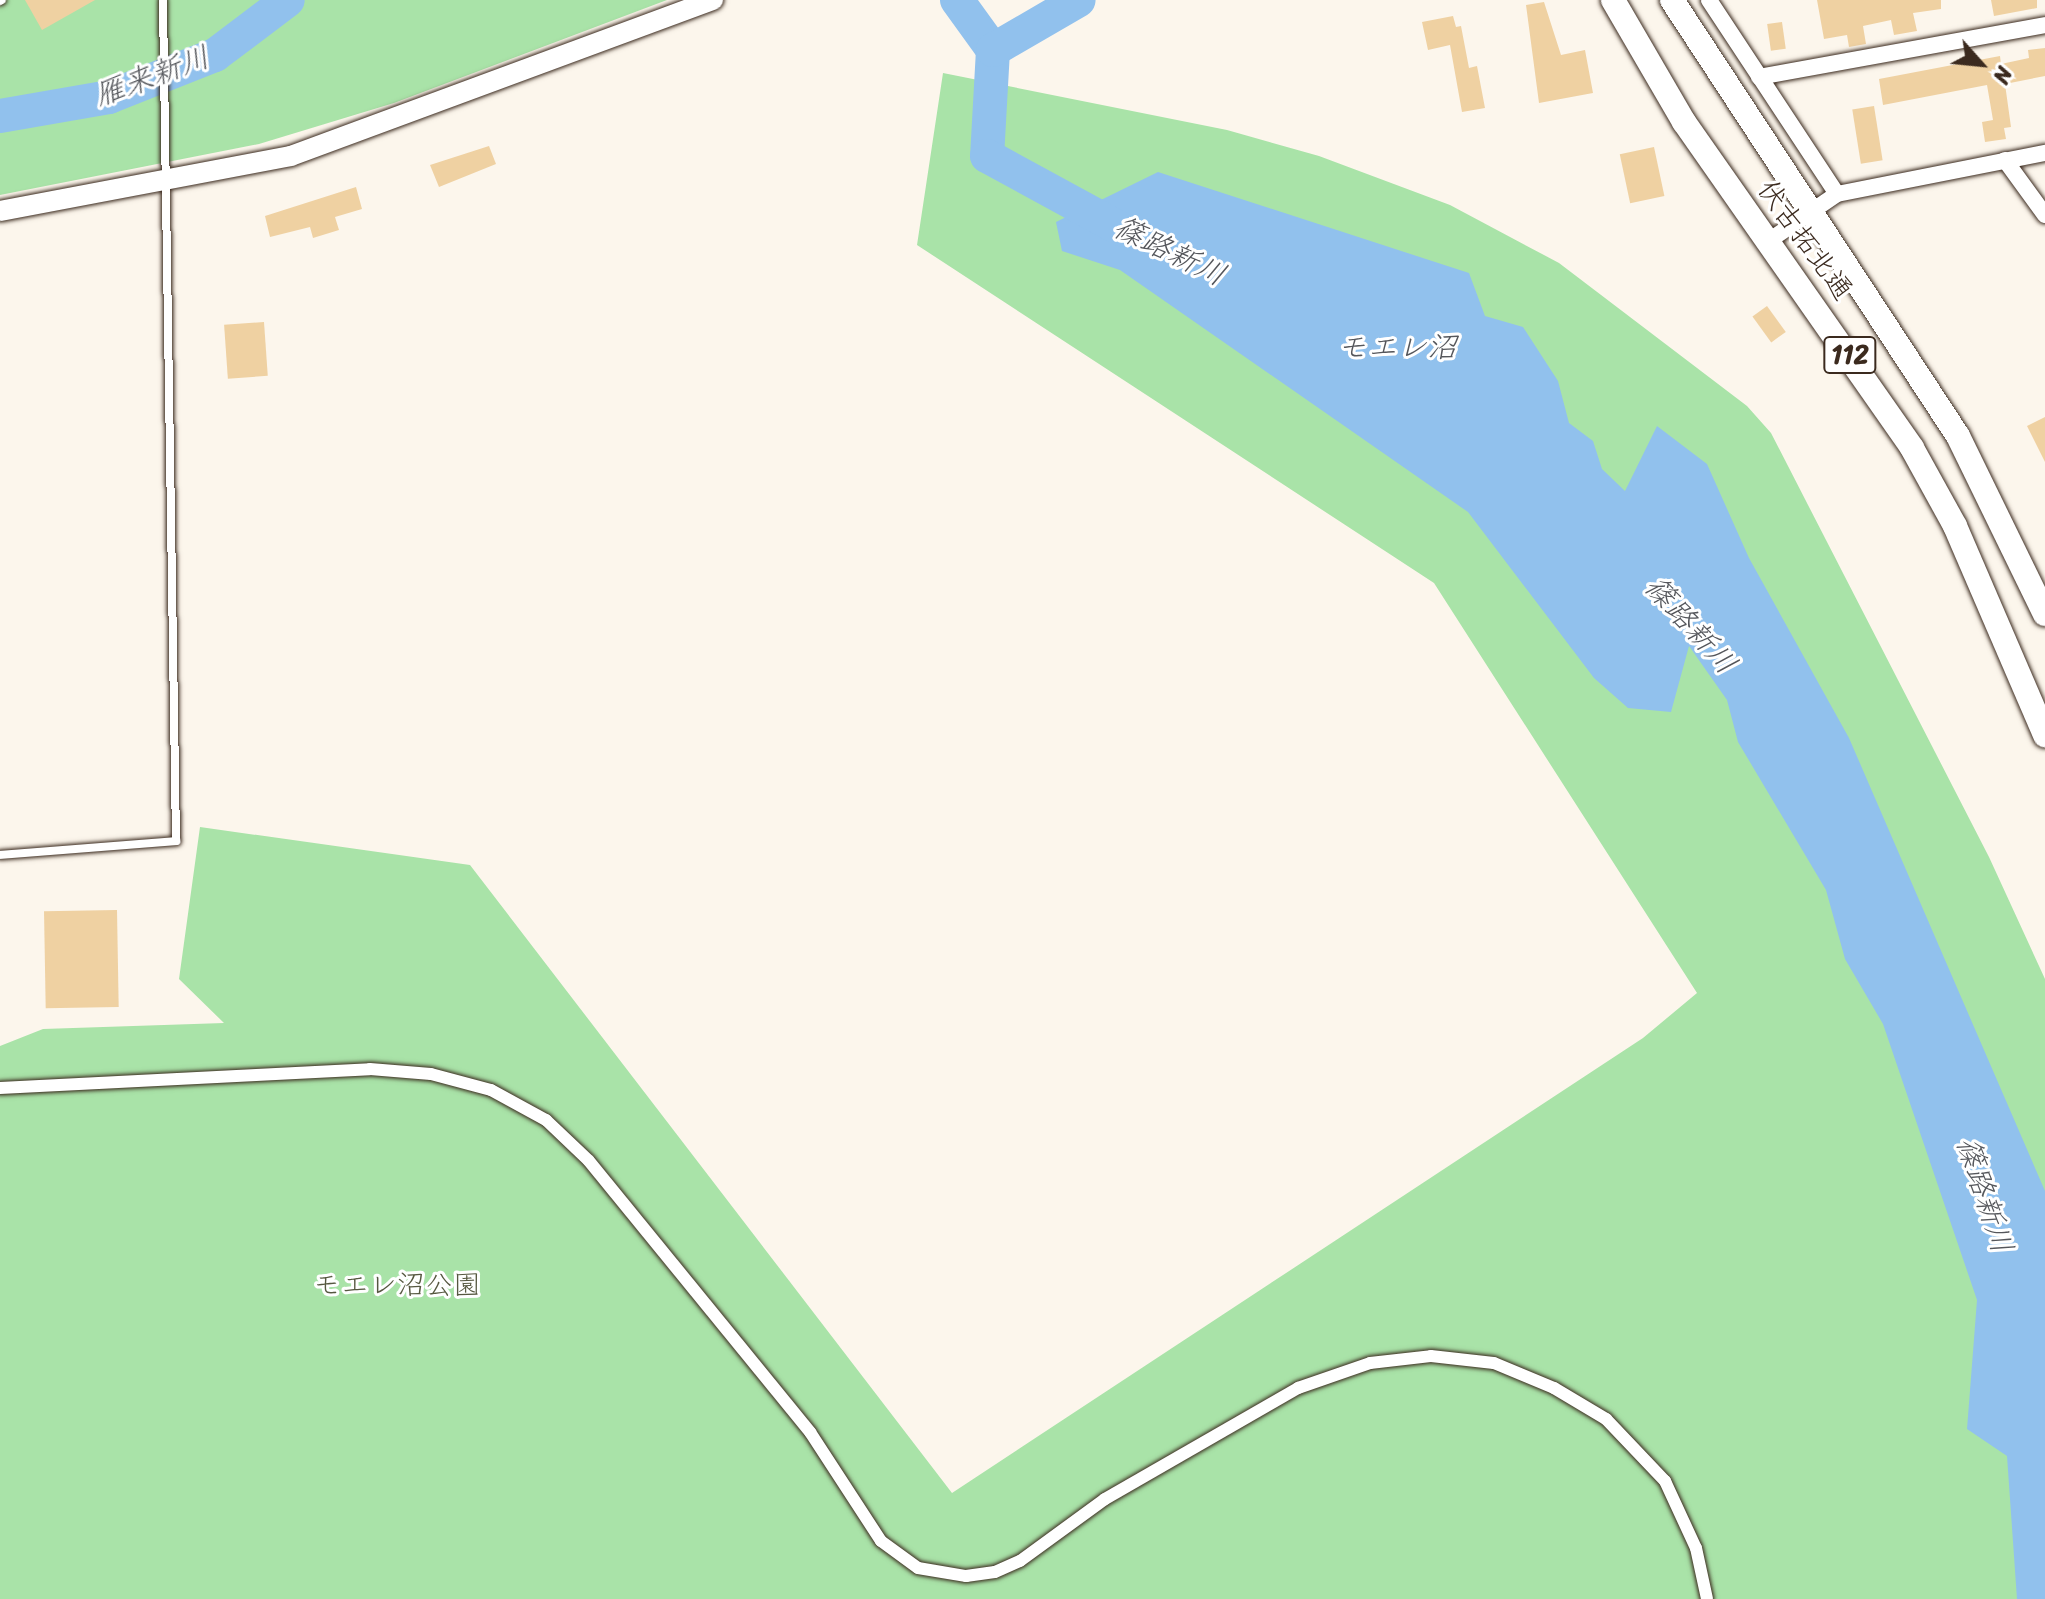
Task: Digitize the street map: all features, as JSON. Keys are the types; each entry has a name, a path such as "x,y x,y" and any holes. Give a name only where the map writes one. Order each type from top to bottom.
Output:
{"main road":[{"name":"伏古拓北通","path":"1613,0 1684,122 1770,240 1912,448 1955,526 2044,729"},
{"name":"伏古拓北通","path":"1672,0 1958,436 2045,614"}],"street":[{"path":"0,211 162,183 291,156 713,0"},
{"path":"1709,0 1837,194"},
{"path":"1759,77 2045,25"},
{"path":"1770,240 1837,194 2045,153"},
{"path":"2005,160 2045,215"},
{"path":"0,1088 370,1069 431,1074 491,1090 546,1120 589,1161 810,1432 881,1541 918,1568 966,1576 995,1572 1020,1561 1105,1499 1298,1388 1370,1363 1431,1356 1504,1367 1606,1419 1665,1481 1696,1548 1707,1599"}],"lane":[{"path":"0,855 176,841 162,183 163,3"}],"green space":[{"path":"0,0 667,0 394,103 259,144 0,195"},
{"name":"モエレ沼公園","path":"943,73 1227,130 1319,156 1450,205 1559,263 1747,406 1771,433 1989,857 2045,979 2045,1599 0,1599 0,1046 43,1029 224,1023 179,979 200,827 470,865 952,1493 1643,1038 1697,993 1434,583 917,245"}],"water":[{"name":"モエレ沼","path":"1158,172 1469,273 1485,316 1523,327 1558,381 1569,423 1593,441 1602,469 1625,491 1657,426 1707,464 1749,558 1849,738 2045,1191 2045,1599 2017,1599 2007,1456 1967,1429 1977,1300 1883,1024 1845,959 1826,890 1738,742 1727,700 1689,646 1671,712 1628,708 1594,678 1468,512 1120,270 1062,251 1056,222"}],"building":[{"path":"25,0 95,0 42,30"},
{"path":"1817,0 1941,0 1941,9 1913,13 1917,31 1894,35 1891,20 1863,26 1866,44 1849,47 1847,35 1824,39"},
{"path":"1991,0 2037,0 2037,8 1994,16"},
{"path":"1544,2 1561,55 1585,50 1593,93 1539,103 1526,5"},
{"path":"1453,16 1456,27 1461,26 1469,68 1477,66 1485,108 1462,112 1450,45 1428,50 1422,22"},
{"path":"1782,22 1786,49 1771,51 1767,24"},
{"path":"2045,48 2045,76 2005,84 2011,127 2004,128 2006,139 1985,142 1982,122 1993,120 1987,85 1883,105 1879,79 2000,56 2001,64 2029,58 2028,50"},
{"path":"1874,106 1883,160 1861,164 1852,109"},
{"path":"489,146 496,164 439,187 430,165"},
{"path":"1654,147 1664,196 1630,203 1620,154"},
{"path":"356,187 362,209 335,217 339,230 313,238 310,227 270,237 265,216"},
{"path":"1767,306 1786,332 1771,342 1752,317"},
{"path":"264,322 268,376 228,379 224,325"},
{"path":"2045,417 2045,462 2027,426"},
{"path":"117,910 119,1007 46,1008 44,911"}],"waterway":[{"name":"雁来新川","path":"0,116 109,97 215,55 288,0"},
{"name":"雁来新川","path":"957,0 993,50"},
{"name":"篠路新川","path":"993,50 1079,0"},
{"name":"篠路新川","path":"993,50 987,156 1121,229"}]}
